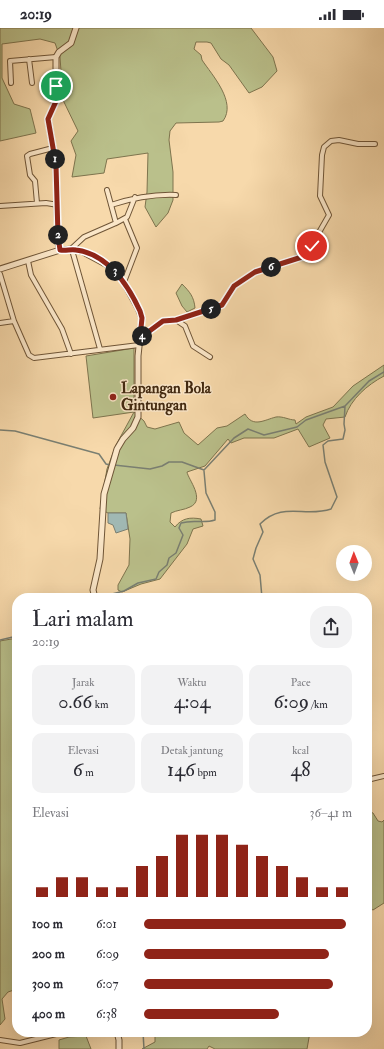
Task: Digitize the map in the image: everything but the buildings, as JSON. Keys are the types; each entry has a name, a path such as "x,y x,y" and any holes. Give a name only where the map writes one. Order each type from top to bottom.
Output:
{"street":[{"path":"60,250 53,148 48,119 57,99 58,93 56,86 56,57 58,52 71,43 76,28"},
{"path":"11,83 10,61 56,57"},
{"path":"29,59 32,83"},
{"path":"140,338 163,321 176,320 222,305 234,286 255,272 306,255 329,215 320,196 322,155 324,147 332,141 339,140 358,144 376,144"},
{"path":"37,204 35,181 30,175 27,156 53,148"},
{"path":"107,190 116,223"},
{"path":"111,205 135,197 159,194 176,195"},
{"path":"71,250 84,237 125,219 130,213 135,197"},
{"path":"0,206 50,203 58,205"},
{"path":"124,282 137,248 125,219"},
{"path":"0,269 60,250 83,252 103,262 118,274 140,311 142,318 139,345 138,417 133,428 123,439 113,458 104,494 100,559 93,590 94,593"},
{"path":"71,250 100,349"},
{"path":"28,261 31,275 62,329 72,354"},
{"path":"0,274 14,321 31,357 38,359 100,349 139,345"},
{"path":"176,320 185,326 193,346 210,357"},
{"path":"0,322 14,321"},
{"path":"372,779 384,776"},
{"path":"0,1040 20,1044 46,1037"},
{"path":"118,1037 119,1049"}],"green space":[{"path":"0,28 251,28 273,57 277,71 262,87 249,93 229,65 221,59 211,43 196,42 194,49 201,55 202,60 222,89 227,106 227,114 223,121 219,122 176,123 170,131 169,140 173,172 173,200 168,213 156,227 145,207 148,153 107,159 104,173 72,177 76,155 71,141 78,131 63,100 60,57 55,43 40,39 2,44 2,78 14,104 30,109 36,133 0,141"},
{"path":"182,284 194,301 195,308 187,312 182,306 176,293"},
{"name":"Lapangan Bola Gintungan","path":"134,348 134,412 93,418 86,356"},
{"path":"384,365 384,376 355,398 345,417 326,419 323,425 330,438 309,447 298,429 274,438 244,438 231,443 228,439 205,466 187,472 195,490 195,504 171,513 170,522 175,527 183,520 197,518 201,519 203,526 193,529 187,544 160,579 141,584 122,592 118,590 118,585 129,565 130,539 126,513 108,513 100,509 107,469 116,445 134,412 144,421 147,427 155,429 179,422 184,433 198,445 217,428 227,426 245,414 248,418 255,422 279,417 295,420 296,424 306,417 333,407 353,386"},
{"path":"12,639 12,991 8,992 2,999 5,1019 0,1025 0,641"},
{"path":"372,813 378,821 382,822 384,820 384,903 373,910"},
{"path":"69,1037 86,1037 91,1049 59,1049 59,1040"},
{"path":"155,1037 309,1037 307,1049 215,1049 209,1046 207,1049 142,1049 155,1042"}],"water":[{"path":"108,513 126,513 128,529 116,533 113,525 108,523"}],"waterway":[{"path":"114,465 150,469 162,466 169,462 182,462 204,470 234,438 248,429 264,435 297,427 306,420 345,406 369,381 384,372"},
{"path":"262,593 260,575 253,559 263,532 260,524 277,513 294,511 312,512 331,509 337,497 325,462 323,445 328,441 343,439 345,430 345,406"},
{"path":"0,430 15,431 99,454 106,464 110,465"},
{"path":"116,593 124,591 138,583 156,579 159,572 167,565 169,558 176,553 183,535 179,528 181,523 190,521 206,522 215,520 215,512 206,493 204,471"},
{"path":"0,640 12,637"},
{"path":"143,1037 144,1049"}],"place":[{"name":"Lapangan Bola Gintungan","path":"113,397"}],"route":[{"path":"56,86 58,93 57,99 48,119 56,165 58,243 60,250 66,251 74,249 88,253 109,266 118,274 140,311 142,318 140,338 163,321 170,319 176,320 222,305 234,286 244,281 255,272 260,269 302,257 306,255 312,246"}]}
